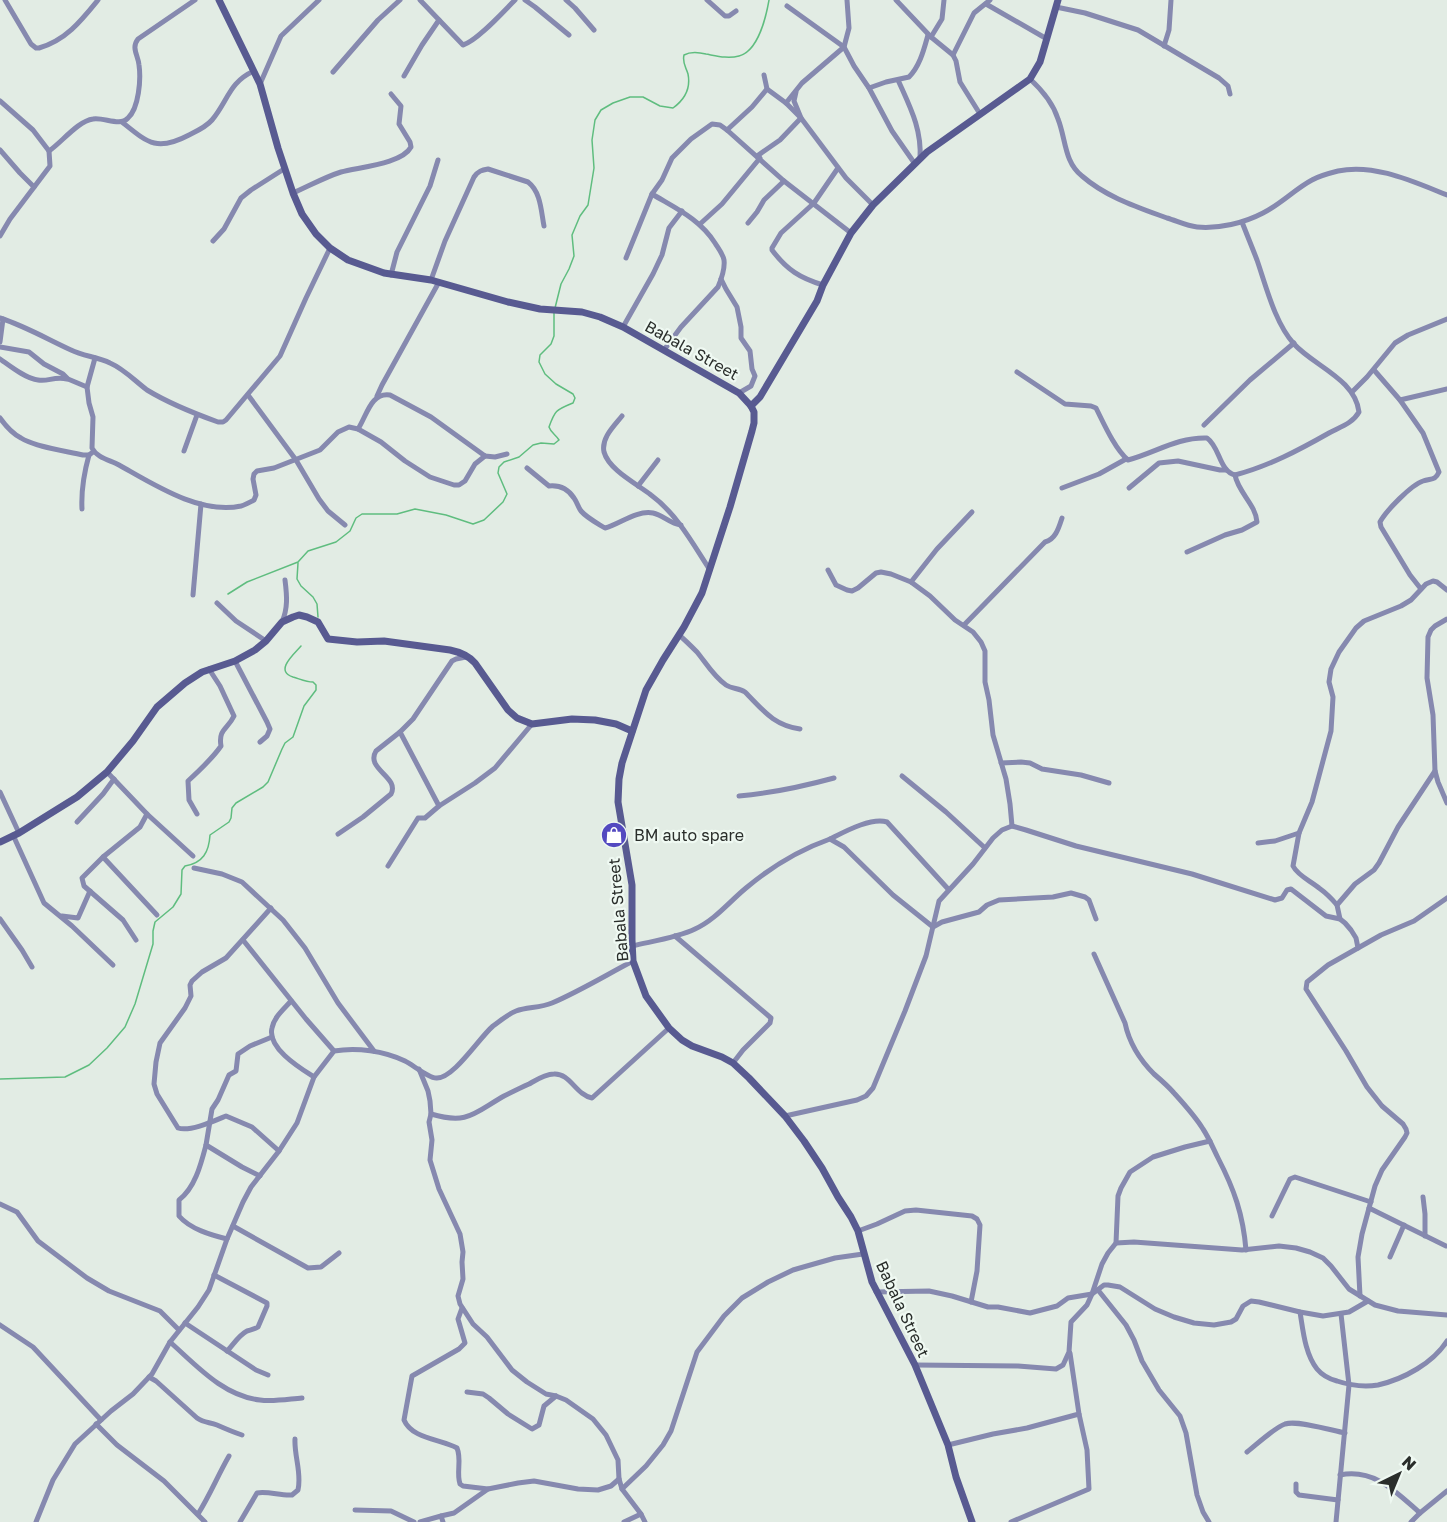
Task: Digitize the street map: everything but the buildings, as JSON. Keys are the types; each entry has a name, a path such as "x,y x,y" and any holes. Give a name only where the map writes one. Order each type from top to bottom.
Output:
{"street":[{"path":"5,0 32,44 39,48 65,36 98,0"},
{"path":"122,122 131,114 139,92 139,61 135,43 195,0"},
{"name":"Babala Street","path":"219,0 260,84 284,169 302,214 316,234 330,248 348,260 391,274 431,280 540,309 582,312 600,317 623,327 739,393 751,406 754,416 752,431 702,593 646,690 620,771 618,802 632,885 633,961 646,996 669,1028 692,1046 733,1063 785,1116 822,1168 851,1216 858,1231 876,1292 915,1365 948,1445 956,1477 972,1522"},
{"path":"260,84 281,36 319,0"},
{"path":"333,72 378,20 400,0"},
{"path":"420,0 461,44 466,45 515,0"},
{"path":"525,0 569,35"},
{"path":"566,0 594,30"},
{"path":"707,0 725,16 736,11"},
{"path":"786,103 802,83 844,47 849,28 847,0"},
{"path":"896,0 929,36 953,55 960,82 980,114"},
{"path":"869,88 909,77 916,68 929,36 942,19 944,0"},
{"path":"1164,46 1169,30 1171,0"},
{"path":"953,55 974,13 988,2 1047,39"},
{"path":"751,406 760,397 788,352 817,301 851,232 873,205 927,152 1030,79 1040,62 1057,4 1138,30 1219,78 1228,86 1230,94"},
{"path":"787,6 844,47 892,131 917,162"},
{"path":"404,76 439,20"},
{"path":"49,151 87,120 95,118 122,122 140,136 157,145 175,143 201,129 212,120 237,82 244,75 254,71"},
{"path":"764,75 767,89 801,118 846,178 873,205"},
{"path":"1030,79 1052,104 1064,135 1070,164 1079,175 1115,199 1181,224 1206,227 1242,222 1275,207 1313,179 1337,171 1354,169 1401,178 1447,195"},
{"path":"898,80 919,132 921,145 917,162"},
{"path":"727,130 767,89"},
{"path":"797,89 794,101 801,118"},
{"path":"293,193 339,172 406,154 411,147 410,142 399,124 401,106 392,94"},
{"path":"0,101 33,130 49,151 50,166 0,236"},
{"path":"700,224 722,204 758,157 780,140 801,118"},
{"path":"626,258 652,194 662,180 672,158 691,139 712,124 720,125 727,130 784,180 851,232"},
{"path":"0,150 34,187"},
{"path":"391,274 397,252 430,186 438,160"},
{"path":"823,285 806,280 793,272 772,250 781,233 814,203 838,168"},
{"path":"213,241 226,226 241,198 251,189 284,169"},
{"path":"431,280 445,241 477,172 489,169 534,186 544,226"},
{"path":"748,223 764,200 784,180"},
{"path":"652,194 700,224 708,232 724,262 718,287 681,327 664,350"},
{"path":"623,327 654,274 667,234 682,211"},
{"path":"1062,488 1099,474 1126,459 1131,460 1167,445 1207,438 1213,443 1226,470 1235,475 1293,453 1352,421 1359,412 1352,393 1341,381 1294,344 1283,327 1272,306 1242,222"},
{"path":"0,342 1,318 53,340 72,351 109,362 146,389 172,404 218,423 223,422 280,356 330,248"},
{"path":"721,279 737,307 741,338 750,351 755,376 751,386 739,393"},
{"path":"358,429 439,282"},
{"path":"1352,393 1395,343 1408,335 1447,319"},
{"path":"1204,424 1250,380 1294,344"},
{"path":"0,347 28,352 68,379"},
{"path":"82,509 83,478 92,448 93,417 87,387 95,358"},
{"path":"0,359 35,380 60,377 87,387"},
{"path":"1374,370 1400,400 1423,433 1438,472 1434,479 1424,481 1409,491 1380,522 1410,575 1421,589"},
{"path":"1017,372 1065,404 1096,408 1126,459"},
{"path":"1400,400 1447,389"},
{"path":"377,396 383,394 399,398 431,417 485,456 495,457 507,454"},
{"path":"248,395 296,460 319,499 328,511 345,525"},
{"path":"184,451 197,415"},
{"path":"622,416 606,436 603,449 607,459 616,469 664,507 681,525 710,570"},
{"path":"0,418 22,440 83,455 91,453 158,488 201,504 219,507 241,506 254,500 256,495 253,479 257,471 274,468 320,450 338,432 349,427 358,429 381,442 430,477 454,485 465,481 479,459 485,456"},
{"path":"638,486 658,460"},
{"path":"1129,488 1159,463 1178,461 1226,470"},
{"path":"527,468 549,486 558,485 570,494 583,513 605,528 634,516 651,513 681,525"},
{"path":"1187,552 1257,522 1235,475"},
{"path":"193,595 201,504"},
{"path":"911,582 937,549 972,512"},
{"path":"964,625 1045,542 1051,540 1058,531 1062,518"},
{"path":"828,570 836,585 852,591 880,572 911,582 930,596 955,620 973,632 981,642 985,651 985,682 993,735 1006,780 1012,826"},
{"path":"0,842 77,797 107,772 157,707 185,683 201,672 236,661 266,641 282,622 285,614 287,600 285,580"},
{"path":"1340,919 1337,905 1321,889 1294,870 1293,866 1299,833 1312,802 1331,731 1333,705 1329,682 1330,669 1356,628 1364,621 1401,606 1432,581 1447,590"},
{"path":"217,603 243,626 266,641"},
{"path":"282,622 299,615 307,616 318,622 328,639 357,642 384,641 450,650 468,656 512,714 532,724 572,719 595,720 616,724 632,731"},
{"path":"1447,619 1435,626 1428,637 1427,678 1435,730 1435,771 1447,803"},
{"path":"679,635 726,685 745,692 776,722 800,729"},
{"path":"338,834 391,794 392,785 378,768 373,754 400,732 420,710 452,661 468,656"},
{"path":"236,661 270,729 267,736 260,742"},
{"path":"196,814 189,800 188,781 218,751 221,746 222,730 234,716 209,669"},
{"path":"388,866 418,818 425,818 495,768 532,724"},
{"path":"400,732 439,806"},
{"path":"1001,764 1030,763 1042,769 1081,775 1109,783"},
{"path":"1337,905 1355,884 1374,870 1408,810 1435,771"},
{"path":"107,772 147,814 193,856"},
{"path":"902,776 985,848"},
{"path":"739,796 768,794 834,778"},
{"path":"77,822 114,779"},
{"path":"0,792 40,897 113,965"},
{"path":"136,940 123,920 84,886 82,878 140,827 147,814"},
{"path":"632,946 695,929 725,908 771,869 798,852 846,831 880,820 887,822 949,890"},
{"path":"785,1116 856,1100 866,1096 873,1088 926,956 939,901 974,864 997,834 1012,826 1076,846 1192,874 1268,898 1278,900 1287,890 1291,889 1326,916 1340,919 1352,930 1358,948"},
{"path":"1258,843 1275,842 1299,833"},
{"path":"830,839 844,847 893,895 933,927"},
{"path":"103,858 157,915"},
{"path":"194,868 222,874 242,882 271,908 295,934 338,1003 374,1051"},
{"path":"60,916 78,918 90,891"},
{"path":"933,927 942,922 979,912 987,905 999,900 1071,894 1089,900 1096,920"},
{"path":"1360,1296 1358,1257 1375,1186 1382,1170 1407,1133 1403,1124 1382,1106 1367,1087 1305,986 1328,965 1382,935 1414,921 1447,898"},
{"path":"271,908 226,958 202,972 192,981 191,996 185,1008 178,1021 160,1043 154,1084 157,1094 178,1128 185,1130 226,1116 252,1127 279,1150"},
{"path":"0,919 32,967"},
{"path":"675,936 771,1018 770,1023 733,1063"},
{"path":"243,940 334,1051"},
{"path":"1094,954 1125,1023 1131,1042 1152,1072 1172,1091 1203,1128 1238,1202 1243,1221 1246,1250"},
{"path":"36,1522 53,1480 75,1444 134,1394 153,1374 170,1342 209,1290 243,1202 251,1187 297,1123 314,1077 334,1051 374,1051 394,1056 433,1078 444,1077 458,1066 492,1027 507,1016 517,1011 548,1005 633,961"},
{"path":"291,1001 272,1026 273,1041 284,1054 314,1077"},
{"path":"432,1114 450,1119 470,1117 504,1096 548,1075 557,1074 565,1077 578,1091 591,1098 669,1028"},
{"path":"227,1239 184,1222 179,1216 179,1200 186,1195 198,1173 206,1145 212,1109 229,1075 236,1071 238,1054 272,1037"},
{"path":"419,1069 428,1091 432,1114 429,1122 432,1140 430,1160 439,1189 460,1234 464,1252 463,1279 458,1296 462,1308 472,1324 487,1337 512,1370 546,1394 566,1400 593,1419 606,1435 618,1460 622,1489 645,1522"},
{"path":"1011,1522 1089,1489 1088,1450 1079,1414 1070,1352 1071,1322 1087,1305 1105,1258 1116,1243 1118,1196 1121,1188 1130,1172 1153,1157 1210,1142"},
{"path":"206,1145 260,1176"},
{"path":"1272,1216 1290,1179 1295,1177 1370,1205 1446,1246"},
{"path":"1423,1197 1425,1236"},
{"path":"0,1204 17,1212 38,1241 87,1278 109,1291 160,1311 179,1330"},
{"path":"858,1231 905,1211 916,1210 972,1216 977,1219 980,1225 977,1271 971,1302"},
{"path":"1390,1257 1404,1225"},
{"path":"233,1226 308,1268 321,1267 339,1253"},
{"path":"1116,1243 1246,1250 1279,1246 1296,1248 1323,1258 1349,1289 1381,1307 1398,1311 1447,1315"},
{"path":"622,1489 646,1466 663,1445 671,1431 697,1352 724,1316 742,1298 793,1270 835,1258 863,1254"},
{"path":"214,1275 267,1303 258,1328 242,1335 227,1351"},
{"path":"1097,1278 1104,1286"},
{"path":"876,1292 929,1291 988,1307 1030,1313 1057,1306 1068,1298 1092,1294 1104,1286 1120,1287 1155,1309 1174,1317 1194,1323 1214,1325 1232,1322 1243,1306 1251,1301 1323,1316 1349,1312 1368,1301"},
{"path":"1098,1290 1126,1325 1142,1361 1159,1390 1180,1416 1186,1433 1197,1495 1209,1522"},
{"path":"462,1308 459,1319 465,1343 459,1349 412,1376 405,1425 413,1432 457,1448 460,1461 459,1480 463,1486 488,1489 534,1481 578,1490 598,1490 611,1486 619,1479"},
{"path":"1300,1312 1306,1344 1314,1366 1329,1379 1349,1385 1376,1385 1405,1375 1426,1363 1441,1350 1447,1341"},
{"path":"1336,1522 1349,1385 1341,1314"},
{"path":"185,1323 256,1370 268,1375"},
{"path":"0,1325 33,1347 117,1445 164,1481 205,1522"},
{"path":"170,1342 210,1377 239,1395 260,1400 302,1398"},
{"path":"915,1365 1056,1369 1063,1365 1070,1352"},
{"path":"149,1377 204,1423 213,1423 242,1435"},
{"path":"467,1392 483,1394 532,1429 539,1425 544,1406 556,1396"},
{"path":"948,1445 1079,1414"},
{"path":"1247,1452 1278,1427 1287,1424 1300,1424 1345,1433"},
{"path":"240,1522 256,1493 292,1495 298,1490 300,1480 295,1439"},
{"path":"198,1514 229,1456"},
{"path":"1340,1475 1360,1473 1380,1481 1420,1513"},
{"path":"1296,1484 1296,1492 1299,1495 1338,1500"},
{"path":"420,1522 442,1519 488,1489"},
{"path":"1412,1522 1447,1491"},
{"path":"356,1510 391,1511 414,1522"},
{"path":"624,1522 641,1514"}],"waterway":[{"path":"555,308 561,284 574,256 572,235 580,216 588,205 594,168 592,140 595,120 601,110 630,97 643,97 660,106 673,108 683,98 688,85 684,55 695,52 731,57 746,53 760,32 769,0"},
{"path":"228,594 247,582 298,562 308,551 336,542 350,531 356,518 362,514 397,514 415,509 446,515 473,524 484,520 503,502 507,494 498,473 499,467 504,462 519,457 533,445 554,444 559,440 549,427 551,421 557,411 573,403 575,398 573,394 545,374 539,362 540,355 551,344 554,336 554,312"},
{"path":"298,563 297,579 317,604 318,617"},
{"path":"0,1079 65,1077 89,1065 125,1027 135,1004 153,944 155,922 173,907 181,894 182,870 204,856 210,835 229,822 232,808 236,803 268,782 285,743 293,737 304,706 316,690 313,682 293,677 285,671 287,662 301,646"}],"place":[{"name":"BM auto spare","path":"614,835"}]}
